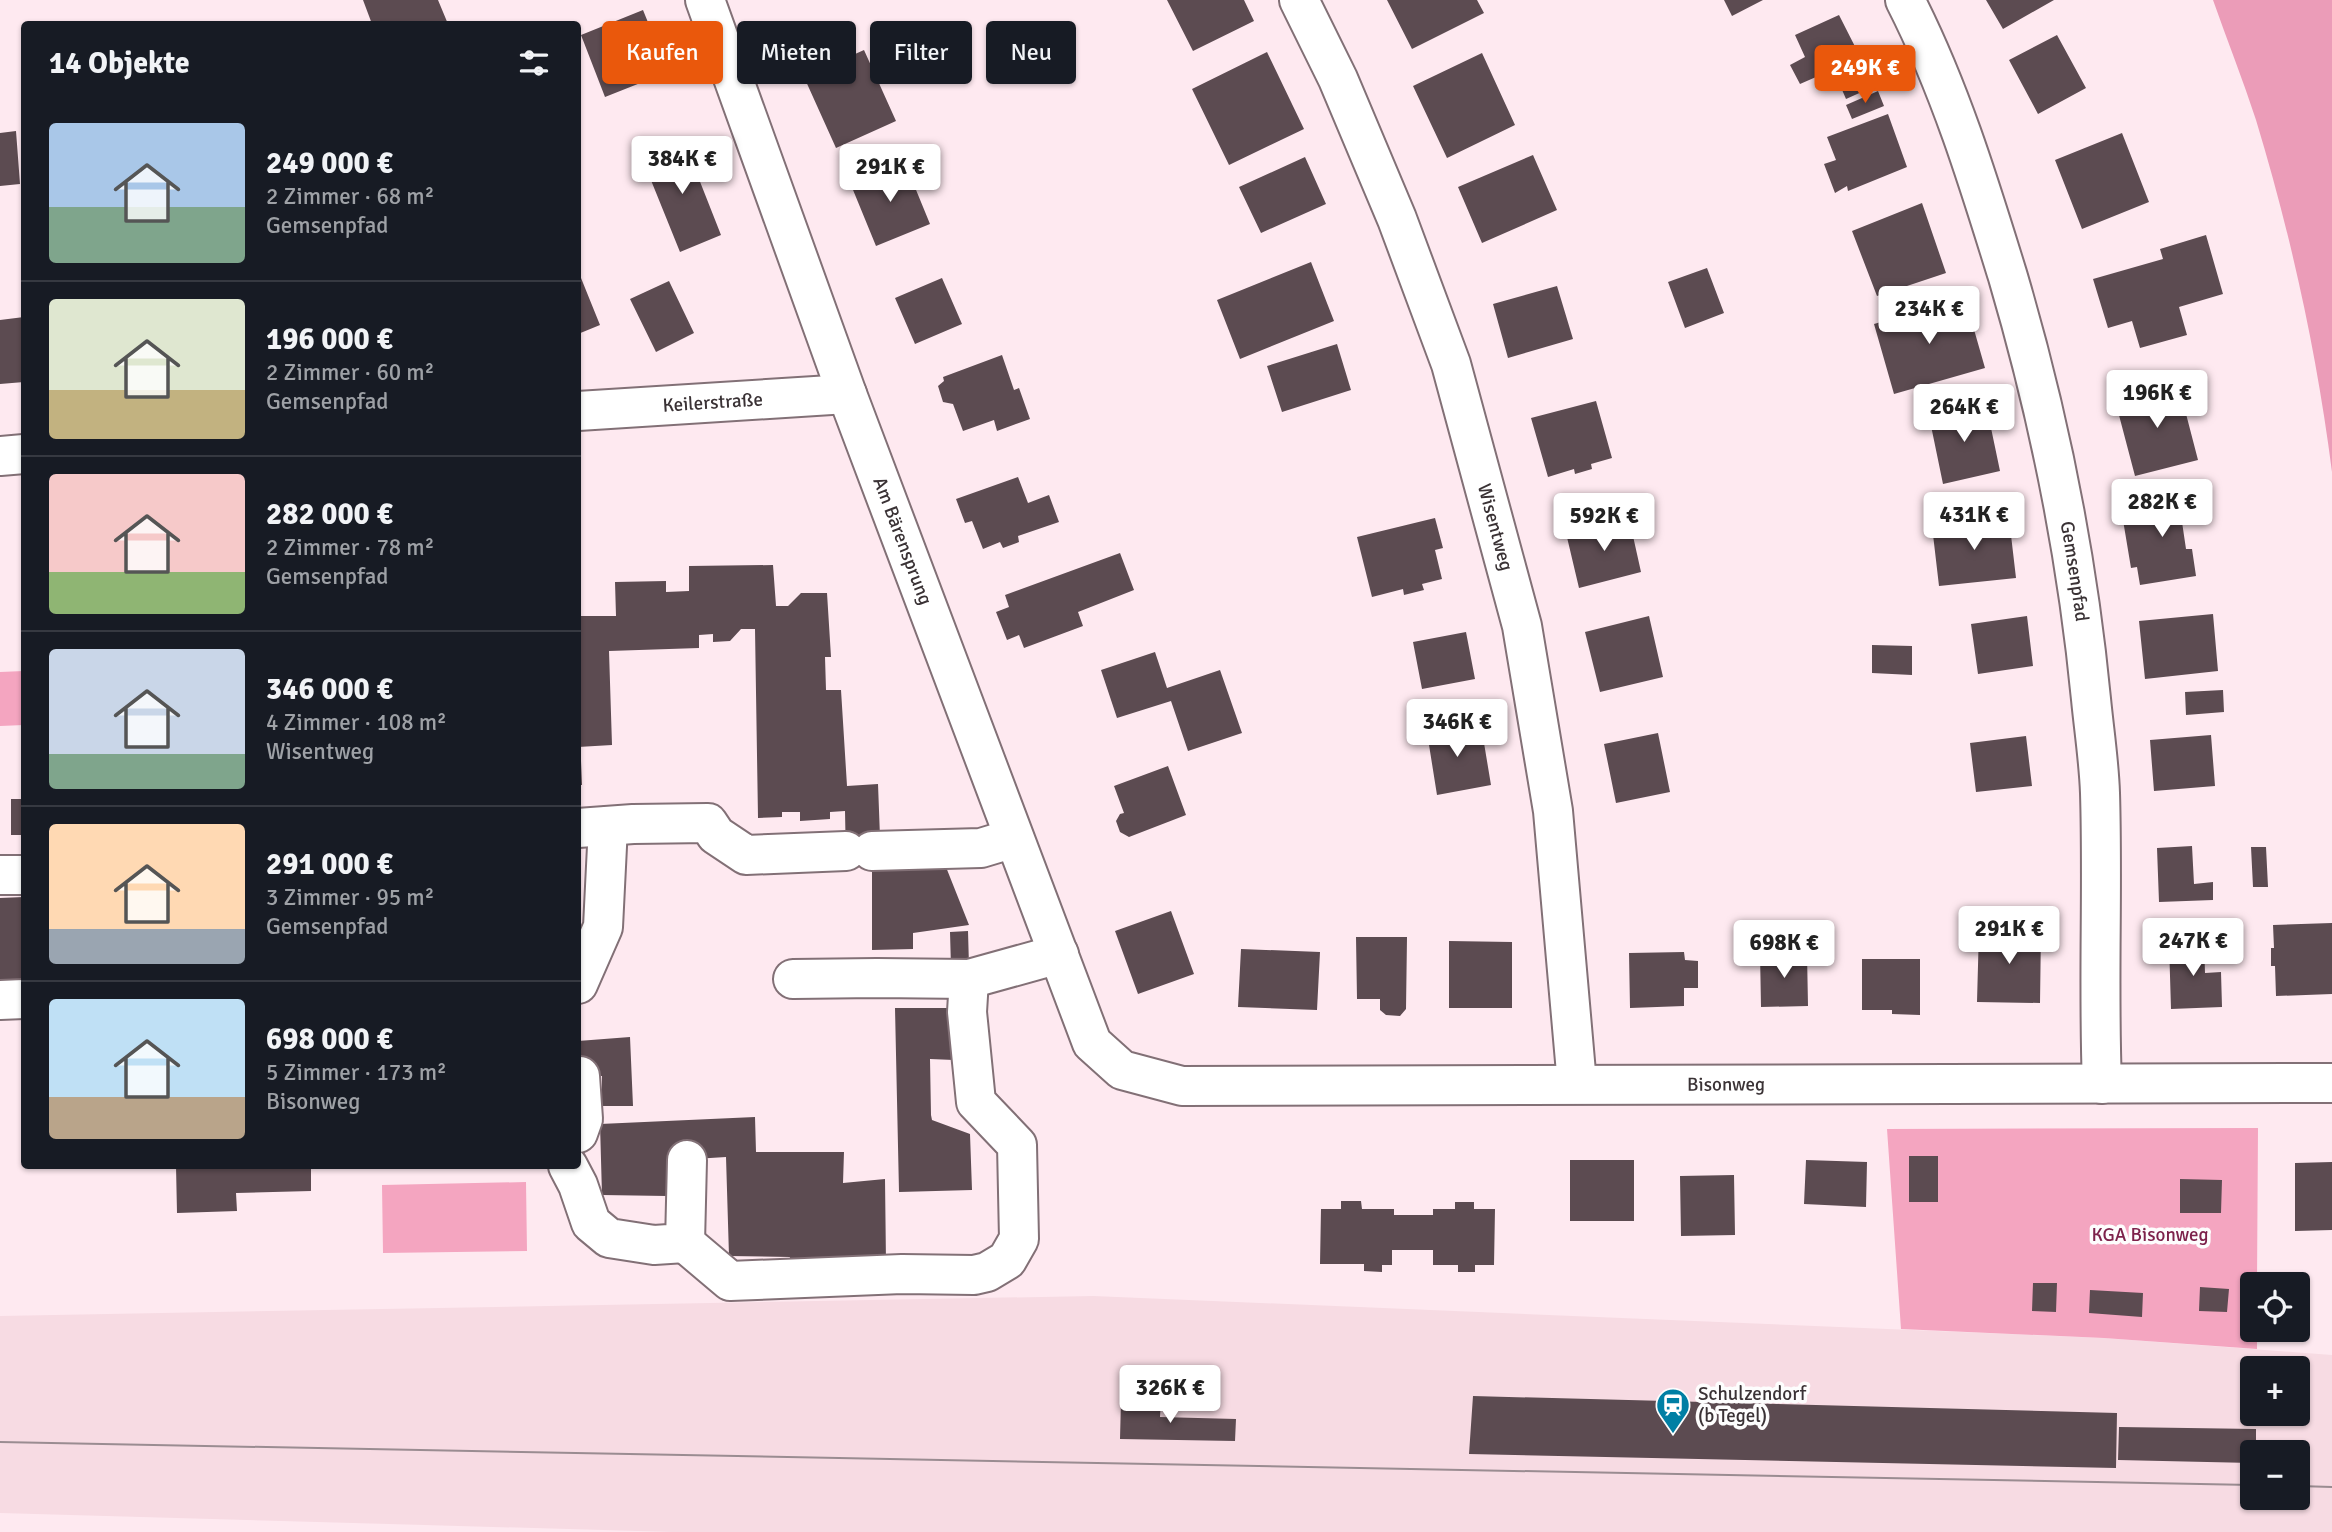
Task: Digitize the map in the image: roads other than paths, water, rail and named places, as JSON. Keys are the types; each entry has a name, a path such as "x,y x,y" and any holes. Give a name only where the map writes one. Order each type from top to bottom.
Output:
{"street":[{"name":"Am Bärensprung","path":"705,0 846,394 1092,1043 1122,1070"},
{"name":"Wisentweg","path":"1299,0 1338,79 1397,219 1451,364 1522,626 1553,811 1577,1084"},
{"name":"Gemsenpfad","path":"1905,0 1926,41 1977,174 2019,313 2053,446 2081,607 2100,791 2102,1084"},
{"name":"Keilerstraße","path":"581,411 846,394"},
{"path":"0,456 21,454"},
{"path":"581,977 603,927 593,827 708,823 716,835 746,855 981,848 1014,838"},
{"path":"0,875 21,874"},
{"path":"793,979 969,979 1059,954"},
{"path":"570,1169 591,1223 609,1238 654,1245 685,1243 730,1281 902,1274 974,1275 987,1272 1007,1260 1019,1238 1017,1144 976,1102 967,1012 969,979"},
{"path":"0,1000 21,999"},
{"name":"Bisonweg","path":"1122,1070 1182,1086 2332,1083"},
{"path":"581,1090 581,1124"},
{"path":"685,1243 687,1160"}],"tram line":[{"path":"0,1442 2240,1485"},
{"path":"2310,1486 2332,1487"}],"place":[{"name":"Schulzendorf (b Tegel)","path":"1673,1435"}],"park label":[{"name":"KGA Bisonweg","path":"2150,1235"}]}
